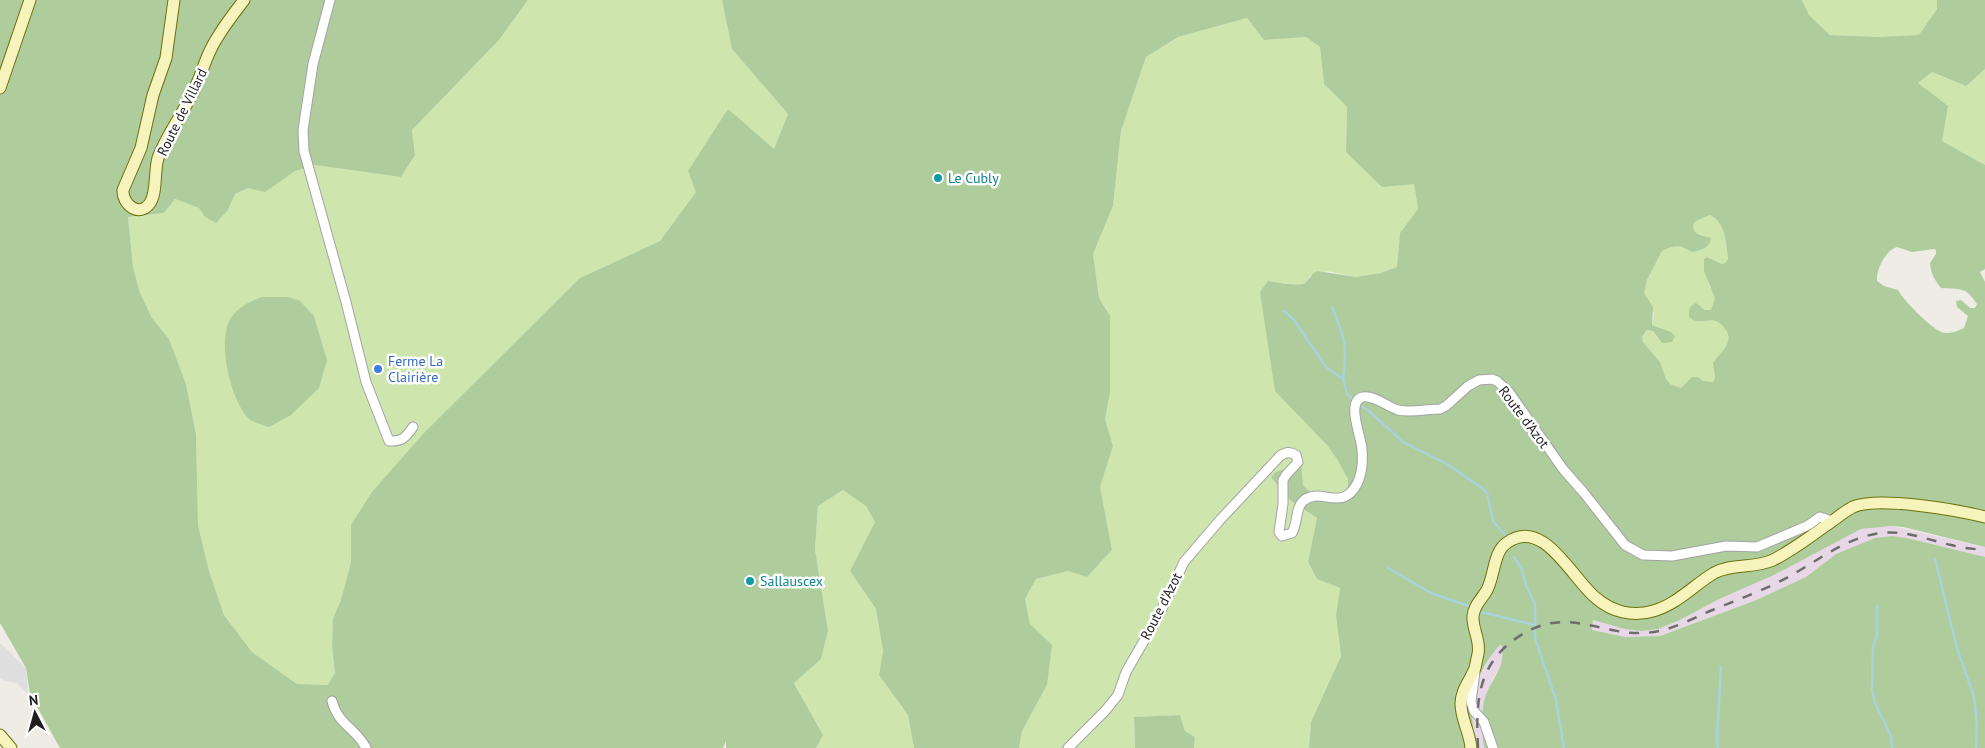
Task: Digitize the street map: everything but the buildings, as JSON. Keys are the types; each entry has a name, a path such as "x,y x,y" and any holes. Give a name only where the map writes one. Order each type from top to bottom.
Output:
{"street":[{"path":"0,88 30,0"},
{"name":"Route de Villard","path":"174,0 166,58 153,96 141,148 123,190 126,204 134,209 141,209 150,203 154,196 155,172 161,152 193,93 214,43 244,0"},
{"path":"330,0 313,64 304,130 304,151 366,382 389,441 398,442 405,438 413,427"},
{"name":"Route d'Azot","path":"1068,748 1105,711 1118,695 1126,672 1160,613 1184,562 1220,520 1280,456 1288,452 1292,453 1296,455 1298,462 1284,480 1279,532 1282,536 1289,535 1294,529 1298,509 1306,499 1318,496 1341,498 1352,490 1359,479 1362,465 1362,449 1354,408 1358,399 1362,397 1374,399 1404,411 1440,409 1468,386 1479,380 1492,379 1497,381 1509,392 1563,469 1625,545 1643,555 1672,556 1726,546 1757,547 1806,526 1820,517 1832,521"},
{"path":"1493,748 1484,722 1474,711 1471,702 1475,668 1480,648 1474,629 1473,614 1492,579 1498,553 1504,544 1512,539 1526,537 1544,542 1553,548 1596,599 1615,610 1642,614 1662,608 1719,571 1757,565 1773,560 1852,507 1868,503 1939,508 1985,517"},
{"path":"1471,748 1470,736 1462,713 1461,703 1462,692 1475,668"},
{"path":"332,701 335,713 362,740 366,748"},
{"path":"0,734 11,748"}],"shaded area":[{"path":"1891,526 1985,547 1985,557 1911,539 1836,554 1806,577 1754,601 1660,636 1625,637 1592,630 1593,620 1642,631 1658,629 1774,575 1861,529"},
{"path":"0,643 26,668 28,695 17,683 0,678"},
{"path":"1501,643 1504,656 1492,680 1482,729 1484,748 1474,748 1472,715 1479,679 1494,650"}],"green space":[{"path":"0,0 528,0 499,40 412,130 415,155 401,177 315,165 295,171 265,192 248,188 235,194 228,210 216,223 205,217 199,208 175,199 164,213 128,217 133,267 140,293 152,318 169,339 186,384 196,434 198,525 209,571 224,615 252,652 297,684 328,685 335,673 332,646 333,618 341,600 351,562 351,525 372,492 423,434 580,278 660,241 696,192 688,171 728,109 774,149 788,114 732,49 722,0 1802,0 1809,15 1830,35 1879,37 1919,35 1937,9 1937,0 1985,0 1985,69 1966,86 1932,72 1918,83 1948,106 1942,141 1985,165 1985,269 1980,272 1985,282 1985,547 1903,527 1891,526 1861,529 1774,575 1658,629 1642,631 1625,629 1593,620 1592,630 1625,637 1660,636 1754,601 1806,577 1836,554 1875,538 1893,536 1911,539 1985,557 1985,748 1484,748 1482,713 1486,693 1502,660 1501,644 1489,659 1479,677 1473,697 1474,748 1309,748 1311,722 1341,656 1336,615 1340,588 1317,579 1308,562 1317,518 1291,501 1271,477 1276,472 1301,463 1303,485 1319,501 1347,500 1348,479 1327,445 1275,391 1260,292 1268,281 1302,284 1317,271 1356,277 1381,273 1397,267 1400,233 1418,209 1414,184 1382,187 1346,152 1347,107 1324,84 1320,47 1306,37 1264,40 1247,18 1178,37 1146,57 1121,131 1113,206 1093,254 1099,298 1110,316 1110,393 1105,419 1113,446 1100,487 1112,550 1087,577 1068,571 1036,579 1025,599 1030,624 1052,645 1047,685 1022,731 1019,748 914,748 908,715 879,675 883,651 876,609 850,571 875,522 866,506 843,490 818,506 815,549 828,631 821,659 794,683 823,735 816,748 726,748 726,741 723,748 60,748 30,694 26,668 0,623","holes":["1710,215 1722,228 1726,240 1728,259 1722,264 1707,257 1704,259 1704,271 1715,298 1711,310 1705,310 1696,303 1692,305 1689,317 1698,321 1717,321 1726,330 1728,340 1724,349 1713,363 1715,378 1713,382 1692,377 1681,388 1670,384 1666,379 1660,362 1643,342 1642,337 1647,330 1653,331 1662,343 1672,342 1675,336 1671,332 1652,325 1653,307 1644,293 1647,280 1662,251 1677,246 1694,252 1701,250 1709,244 1711,238 1697,233 1693,229 1693,225 1696,221","1897,247 1912,252 1936,250 1936,254 1930,263 1932,273 1941,288 1965,291 1977,304 1975,308 1970,308 1961,300 1956,301 1957,307 1968,316 1964,328 1950,333 1941,332 1917,313 1898,290 1884,286 1877,281 1882,261 1889,252"]},
{"path":"528,0 722,0 732,49 788,114 774,150 727,110 696,192 660,241 580,278 351,525 351,562 341,600 333,618 332,646 335,673 329,685 297,684 252,652 224,615 209,571 198,525 196,434 186,384 169,339 152,318 140,293 133,267 128,217 164,213 175,199 200,208 205,217 228,210 235,194 248,188 265,191 295,171 316,165 401,177 415,155 412,130 499,40","holes":["262,297 314,316 327,361"]},
{"path":"1802,0 1937,0 1937,9 1919,36 1830,35 1809,15"},
{"path":"1247,18 1264,40 1306,37 1320,47 1324,84 1347,107 1346,152 1414,184 1418,210 1400,233 1397,267 1381,273 1356,277 1327,271 1310,276 1305,283 1298,285 1278,284 1270,281 1275,391 1305,421 1338,459 1348,481 1347,500 1319,501 1303,485 1291,501 1317,518 1308,562 1317,579 1340,588 1336,615 1341,656 1311,722 1309,748 1194,748 1195,737 1185,731 1180,715 1134,717 1135,748 1019,748 1022,731 1047,685 1025,599 1036,579 1068,571 1087,577 1112,550 1100,487 1113,446 1105,419 1110,393 1110,316 1099,298 1093,254 1113,206 1121,131 1146,57 1178,37"},
{"path":"1985,69 1985,165 1942,141 1918,83 1932,72 1966,86"},
{"path":"1710,215 1722,228 1726,240 1728,259 1722,264 1707,257 1704,259 1709,285 1716,298 1711,310 1705,310 1701,306 1700,322 1716,320 1720,322 1727,331 1728,339 1726,347 1713,363 1715,378 1713,382 1709,383 1692,377 1681,388 1670,384 1666,379 1660,362 1643,342 1642,338 1647,330 1653,331 1659,340 1664,329 1652,325 1654,314 1644,293 1647,280 1662,251 1677,246 1691,252 1705,236 1697,234 1693,229 1693,225 1696,221"},
{"path":"262,297 288,297 300,301 314,316 327,360 319,388 291,415 269,427 248,418 241,409 231,383 225,352 225,337 233,315 246,304"},
{"path":"843,490 867,506 875,523 850,571 876,609 883,651 879,675 908,715 914,748 816,748 823,735 794,682 821,659 828,631 815,549 818,506"},
{"path":"1180,715 1185,731 1195,737 1194,748 1135,748 1134,717"}],"waterway":[{"path":"1332,307 1344,342 1343,379"},
{"path":"1284,311 1294,320 1326,367 1343,379 1347,394 1352,398"},
{"path":"1359,405 1369,411 1403,442 1447,464 1482,488 1487,493 1493,521 1505,535"},
{"path":"1514,557 1522,570 1526,585 1535,604 1535,638 1556,700 1564,748"},
{"path":"1935,559 1957,648 1974,697 1977,725 1976,748"},
{"path":"1388,568 1431,593 1468,606"},
{"path":"1877,606 1877,636 1873,646 1872,689 1875,703 1891,736 1892,748"},
{"path":"1481,612 1534,625"},
{"path":"1718,748 1721,667"}],"railway":[{"path":"1478,748 1477,717 1481,688 1486,674 1492,662 1502,650 1515,639 1534,628 1552,623 1569,622 1635,633 1661,631 1771,586 1845,544 1869,535 1890,532 1908,534 1955,546 1985,550"}],"place":[{"name":"Le Cubly","path":"938,178"},
{"name":"Ferme La Clairière","path":"378,369"},
{"name":"Sallauscex","path":"750,581"}]}
